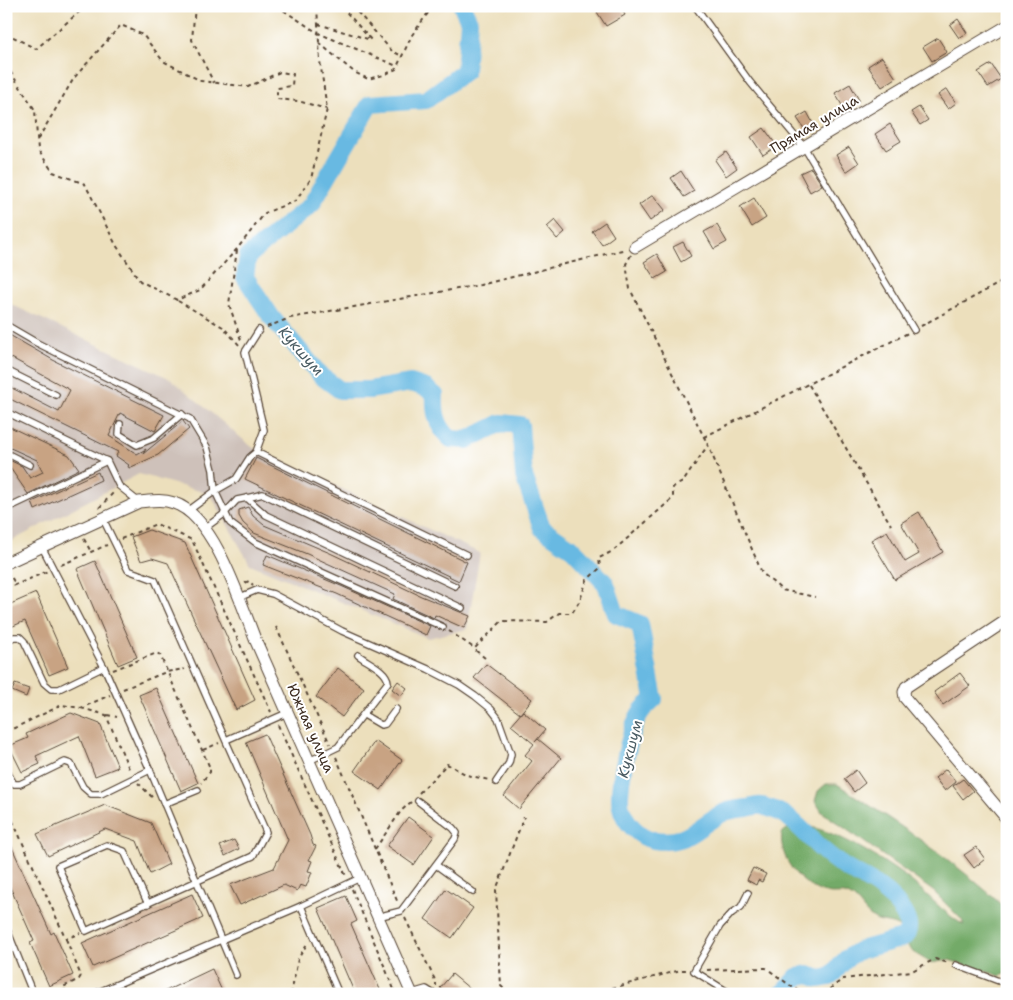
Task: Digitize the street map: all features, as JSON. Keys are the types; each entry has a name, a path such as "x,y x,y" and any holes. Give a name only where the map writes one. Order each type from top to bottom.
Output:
{"street":[{"name":"Прямая улица","path":"636,247 1007,26"},
{"name":"Южная улица","path":"139,502 157,500 174,502 188,511 205,528 227,570 287,713 412,994"},
{"path":"6,564 42,547 101,514 139,502"},
{"path":"1007,620 906,687 904,692 905,698 1007,819"}],"lane":[{"path":"696,6 750,82 804,147 914,330"},
{"path":"6,325 37,343 190,419 208,447 215,491 224,514 230,523 256,542 443,627"},
{"path":"188,511 215,491 236,479 250,457 256,452 264,430 245,352 259,330"},
{"path":"6,370 56,395"},
{"path":"6,412 107,461 119,486 139,502"},
{"path":"120,424 119,434 137,444 154,438 182,414"},
{"path":"256,452 468,555"},
{"path":"6,453 30,465"},
{"path":"7,508 107,461"},
{"path":"205,528 224,514 237,500 263,494 455,586"},
{"path":"247,498 266,515 462,608"},
{"path":"101,514 128,570 156,580 266,832 253,856 148,904 86,931 58,866 107,846 124,851 148,904"},
{"path":"42,547 105,670 127,718 236,975"},
{"path":"238,598 257,590 273,594 342,631 428,669 459,685 475,696 491,709 498,718 512,754 510,763 496,782"},
{"path":"6,641 14,637 20,637 24,641 44,683 51,689 59,689 105,670"},
{"path":"309,761 333,751 342,743 388,682 384,673 358,655"},
{"path":"364,715 381,725 385,724 396,709"},
{"path":"226,740 287,713"},
{"path":"6,770 14,784 20,784 65,762 72,764 83,787 91,794 101,794 150,770"},
{"path":"164,804 198,790"},
{"path":"377,917 401,911 456,839 456,833 453,828 418,801"},
{"path":"436,865 473,892"},
{"path":"94,994 301,906 360,878"},
{"path":"731,994 694,971 720,926 732,913 741,907 748,894"},
{"path":"301,906 339,994"},
{"path":"6,927 33,994"},
{"path":"956,965 1007,984"},
{"path":"412,994 426,989 435,991"}],"path":[{"path":"6,34 36,49 86,6"},
{"path":"195,6 192,40 214,83"},
{"path":"276,6 318,33 398,66"},
{"path":"177,300 200,290 237,249 265,213 295,201 311,179 328,109 320,61 317,6"},
{"path":"318,24 370,40 341,6"},
{"path":"352,6 392,51 402,56"},
{"path":"424,6 430,10"},
{"path":"319,43 354,72 368,79 384,75 396,69 412,35 433,6"},
{"path":"37,140 74,78 122,25 143,35 163,61 201,81 248,87 280,72 293,74 292,86 277,88 277,99 298,101 328,109"},
{"path":"6,65 35,110 38,150 53,172 85,184 116,245 140,281 223,327 245,352"},
{"path":"259,330 290,318 480,285 636,247"},
{"path":"636,247 626,264 630,290 708,445 762,573 782,590 815,596"},
{"path":"237,249 229,304 245,352"},
{"path":"704,437 914,330 1007,278"},
{"path":"809,385 891,525"},
{"path":"474,649 502,621 548,622 559,613 572,614 580,600 587,580 600,568 599,558 613,552 673,498 673,487 683,482 708,445"},
{"path":"101,514 119,486"},
{"path":"6,589 156,524 192,540 349,883 396,994"},
{"path":"83,535 91,552"},
{"path":"6,577 10,575 16,585"},
{"path":"276,627 333,751 401,911 436,982 435,991"},
{"path":"443,627 485,658"},
{"path":"105,670 157,653 160,655 210,768 210,772 203,779 198,790"},
{"path":"81,708 166,672 194,667"},
{"path":"6,732 62,705 127,718"},
{"path":"106,715 133,779 154,799"},
{"path":"202,751 226,740"},
{"path":"374,849 401,811 447,764 467,775 496,782"},
{"path":"6,806 81,976 64,987 67,994"},
{"path":"508,994 501,986 496,890 524,818"},
{"path":"66,939 86,931"},
{"path":"291,994 298,959 313,934"},
{"path":"823,994 843,979 912,971 935,960 956,965"},
{"path":"589,994 681,970 766,968 795,989 812,994"}],"shaded area":[{"path":"6,302 171,379 252,447 480,553 467,629 428,638 250,564 210,494 139,474 6,544"},
{"path":"161,980 167,994 130,994"}],"green space":[{"path":"826,784 837,784 903,827 966,874 1006,909 1007,973 1001,976 949,960 931,963 911,951 902,936 902,929 898,926 874,919 857,901 845,894 828,894 808,885 800,878 793,870 784,852 782,833 791,827 804,826 819,829 836,835 887,864 911,881 964,925 962,920 933,891 822,812 815,801 818,791"}],"building":[{"path":"608,6 620,6 625,15 606,26 597,12"},
{"path":"958,19 967,33 959,38 950,25"},
{"path":"938,38 947,52 932,61 923,47"},
{"path":"882,57 896,78 882,87 868,66"},
{"path":"991,64 1001,79 988,87 978,72"},
{"path":"850,84 859,100 844,109 835,93"},
{"path":"947,89 956,103 948,109 938,95"},
{"path":"919,107 928,120 920,125 911,112"},
{"path":"807,112 814,125 805,130 797,118"},
{"path":"890,124 901,141 886,150 875,134"},
{"path":"764,128 777,146 763,155 751,137"},
{"path":"849,147 859,163 846,172 836,155"},
{"path":"726,152 737,168 726,176 715,160"},
{"path":"811,168 822,185 810,192 800,173"},
{"path":"681,171 694,191 684,197 671,178"},
{"path":"653,195 665,210 650,221 639,205"},
{"path":"754,198 766,218 752,227 740,207"},
{"path":"555,220 565,232 557,239 547,227"},
{"path":"605,222 614,236 602,245 592,231"},
{"path":"717,225 727,242 714,249 704,232"},
{"path":"683,242 691,256 681,262 673,247"},
{"path":"657,254 667,272 655,279 644,262"},
{"path":"6,333 53,360 164,415 155,431 120,413 109,436 137,454 146,449 143,454 183,421 189,429 158,455 129,468 129,465 116,456 118,452 6,397 6,385 59,412 70,390 6,355"},
{"path":"6,425 69,455 79,469 28,494 6,462 9,460 22,466 30,478 43,472 37,460 6,446"},
{"path":"256,458 467,562 459,581 245,479"},
{"path":"98,472 101,480 35,510 32,502"},
{"path":"248,507 253,516 264,525 330,553 421,596 470,616 464,628 435,615 434,618 393,599 395,594 307,554 254,533 243,523 239,516 239,510"},
{"path":"919,512 943,552 895,580 871,540 887,531 905,562 919,554 901,523"},
{"path":"149,530 185,543 255,700 236,710 168,563 152,558 141,561 131,537"},
{"path":"267,555 430,626 426,635 337,594 263,565"},
{"path":"95,561 137,657 118,665 77,569"},
{"path":"36,593 68,667 49,675 25,621 6,629 6,606"},
{"path":"486,664 532,699 520,714 474,678"},
{"path":"338,668 364,688 342,717 316,697"},
{"path":"960,673 970,686 943,705 934,692"},
{"path":"398,681 407,688 401,696 392,689"},
{"path":"15,684 29,689 26,697 12,691"},
{"path":"156,688 198,783 181,791 139,695"},
{"path":"523,711 545,730 535,742 538,739 561,758 519,809 504,796 532,761 525,755 534,744 511,725"},
{"path":"71,713 100,724 118,767 95,776 79,736 36,756 40,764 22,772 9,746 28,738 26,734"},
{"path":"265,734 313,845 316,846 309,860 312,861 308,871 312,872 306,887 300,885 297,891 284,885 240,905 230,885 274,868 288,840 246,742"},
{"path":"375,741 402,760 381,790 354,771"},
{"path":"946,769 956,782 945,791 935,778"},
{"path":"856,770 865,783 854,792 844,779"},
{"path":"963,779 973,791 963,799 953,786"},
{"path":"105,805 151,823 169,864 150,874 137,841 105,829 48,856 37,834"},
{"path":"408,817 434,836 414,865 387,846"},
{"path":"6,834 51,934 54,932 73,975 49,986 30,943 34,941 6,878"},
{"path":"234,840 239,849 225,856 220,846"},
{"path":"976,847 985,859 974,868 964,855"},
{"path":"753,868 766,874 762,882 758,880 756,885 747,880"},
{"path":"446,889 473,908 452,938 425,919"},
{"path":"192,894 203,918 93,967 82,943"},
{"path":"346,896 357,921 351,924 382,994 355,994 318,908"},
{"path":"212,969 222,991 216,994 159,994"},
{"path":"452,974 476,994 447,994 440,988"}],"waterway":[{"name":"Кукшум","path":"462,6 469,21 465,71 426,100 370,104 311,205 248,256 245,277 272,318 321,376 340,390 369,390 411,383 426,388 435,395 437,419 442,430 451,439 467,440 501,423 520,425 524,476 542,528 573,549 606,584 616,614 640,624 654,699 642,710 637,719 622,773 621,807 625,818 633,828 648,839 675,840 691,834 727,811 762,806 785,815 840,864 871,882 892,898 902,912 908,926 903,938 860,950 847,958 830,977 819,979 808,974 797,977 782,994"}]}
